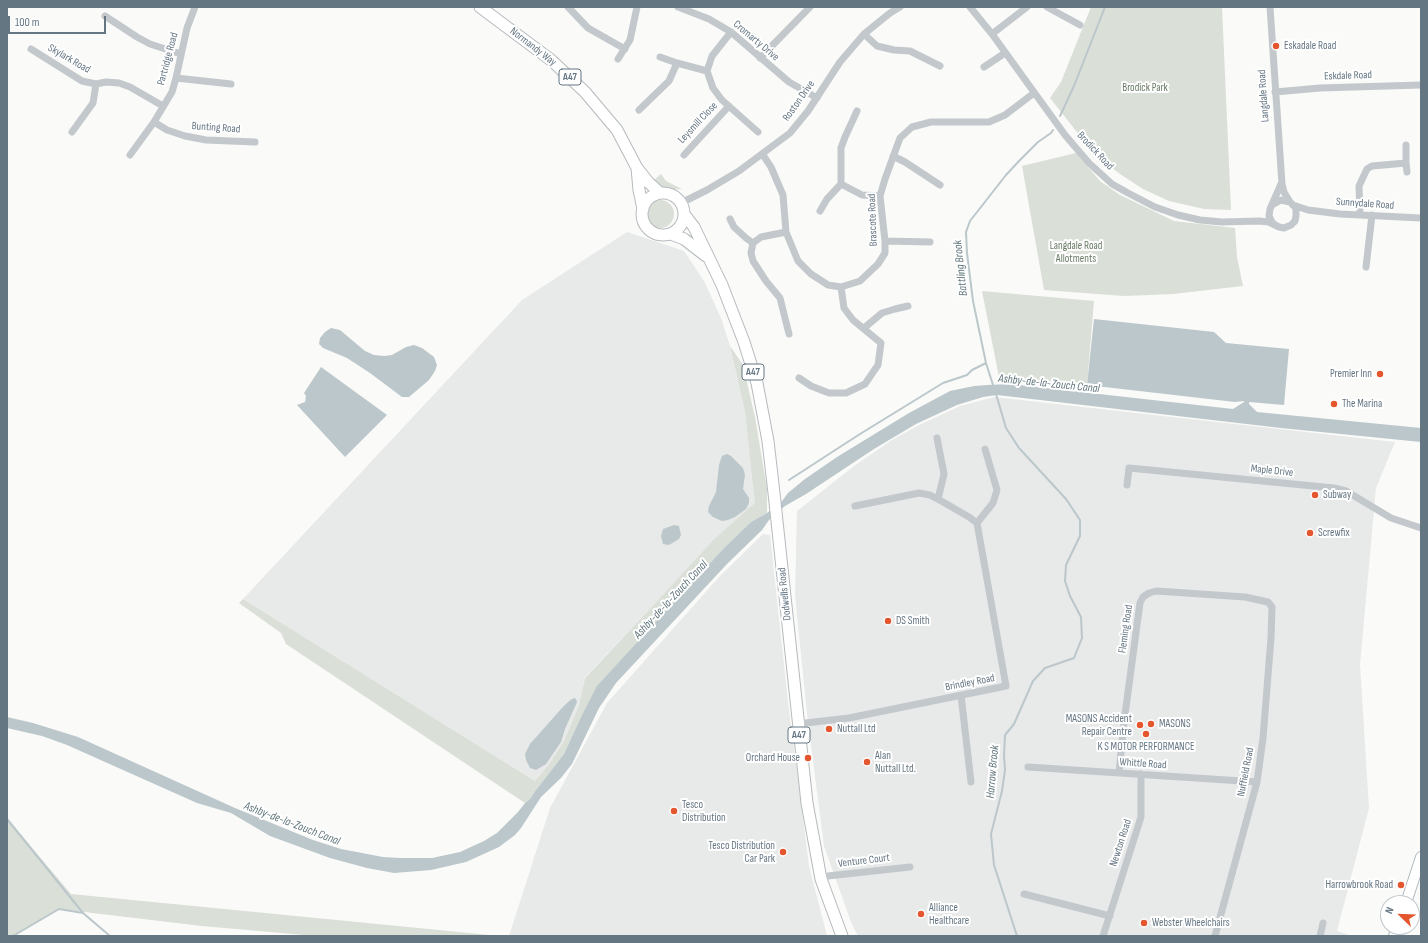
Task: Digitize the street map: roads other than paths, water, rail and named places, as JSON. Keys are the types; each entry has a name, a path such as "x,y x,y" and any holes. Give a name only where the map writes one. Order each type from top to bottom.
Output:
{"main road":[{"name":"Normandy Way","path":"480,7 551,60 585,92 617,130 637,168 648,182 660,193"},
{"name":"Normandy Way","path":"637,168 639,190 643,209"},
{"path":"660,193 672,195 681,203 684,214 681,226 671,234 658,235 652,232 643,222 643,209 649,198 660,193"},
{"name":"Dodwells Road","path":"684,214 694,227 722,285 744,342 757,383 768,441 807,803 817,861 842,936"},
{"name":"Dodwells Road","path":"671,234 684,239 708,257"},
{"path":"1409,895 1419,872 1421,857"}],"street":[{"name":"Partridge Road","path":"130,154 154,122 172,92 188,28 195,7"},
{"path":"568,7 588,28 624,49"},
{"path":"618,60 630,40 637,7"},
{"name":"Cromarty Drive","path":"678,7 709,19 731,32 789,82 816,98"},
{"path":"760,58 810,7"},
{"name":"Roston Drive","path":"681,203 739,171 790,133 808,111 840,62 864,34 890,13 900,7"},
{"name":"Brodick Road","path":"970,7 992,34 1065,135 1088,163 1112,184 1128,194 1155,207 1178,215 1222,222 1269,222 1275,226"},
{"path":"992,34 1027,7"},
{"path":"1047,7 1080,25"},
{"name":"Langdale Road","path":"1270,7 1282,184 1284,192 1292,204"},
{"path":"105,16 150,44 181,54"},
{"path":"731,32 712,56 707,71 713,88 722,100 758,132"},
{"path":"864,34 877,46 894,50 910,50 940,66"},
{"name":"Skylark Road","path":"31,49 82,81 96,84 106,82 119,83 130,87 163,106"},
{"path":"984,67 1005,53"},
{"path":"660,57 707,71"},
{"path":"639,110 669,81 677,63"},
{"path":"176,78 232,84"},
{"path":"72,132 94,103 96,84"},
{"name":"Eskdale Road","path":"1275,92 1320,88 1421,84"},
{"name":"Brascote Road","path":"841,287 860,281 878,264 885,253 880,196 900,138 912,127 931,122 989,122 1005,115 1034,93"},
{"name":"Leysmill Close","path":"684,155 729,106"},
{"path":"820,211 826,199 841,184 841,148 857,111"},
{"name":"Bunting Road","path":"154,122 167,130 185,136 206,140 255,142"},
{"path":"1406,145 1407,172"},
{"path":"763,154 771,167 783,195 786,232 798,261 811,274 828,285 841,287 844,308 853,320 881,343 878,365 865,384 846,393 829,393 812,386 799,378"},
{"path":"893,156 940,185"},
{"path":"1360,214 1359,186 1367,169 1372,166 1406,163"},
{"path":"841,184 862,195 880,196"},
{"name":"Langdale Road","path":"1272,205 1282,184"},
{"path":"1281,200 1292,204 1297,213 1295,221 1291,225 1284,228 1275,226 1269,216 1272,205 1281,200"},
{"name":"Sunnydale Road","path":"1292,204 1308,210 1340,214 1421,218"},
{"name":"Sunnydale Road","path":"1297,213 1308,210"},
{"path":"1366,267 1372,215"},
{"name":"Brodick Road","path":"1259,221 1269,216"},
{"path":"730,219 734,227 752,243"},
{"path":"752,243 761,237 786,232"},
{"path":"885,240 930,242"},
{"path":"752,243 751,253 753,261 766,281 780,298 789,334"},
{"path":"864,328 882,313 908,306"},
{"path":"937,438 944,474 938,499"},
{"path":"855,506 919,493 930,495 938,499 977,523 992,503 996,490 985,448"},
{"name":"Maple Drive","path":"1127,485 1129,468 1334,488 1346,491 1390,518 1421,528"},
{"name":"Brindley Road","path":"798,724 849,718 1006,686 977,523"},
{"name":"Fleming Road","path":"1119,773 1124,722 1140,602 1143,597 1156,591 1245,597 1268,602 1272,607"},
{"name":"Nuffield Road","path":"1215,936 1257,782 1263,738 1272,607"},
{"path":"961,695 971,782"},
{"name":"Whittle Road","path":"1028,767 1257,782"},
{"name":"Newton Road","path":"1103,936 1141,817 1141,774"},
{"name":"Venture Court","path":"822,879 828,876 910,867"},
{"path":"1024,894 1110,916"},
{"path":"1320,936 1323,923"}],"waterway":[{"name":"Battling Brook","path":"1060,116 1074,86 1105,7"},
{"name":"Battling Brook","path":"993,385 986,363 973,301 966,232 970,221 1006,175 1038,142 1053,130"},
{"path":"789,480 943,383 967,375 972,370 986,363"},
{"name":"Harrow Brook","path":"996,394 1006,428 1019,448 1066,499 1080,520 1080,536 1066,565 1065,581 1070,596 1081,617 1082,638 1074,658 1045,668 1033,681 1014,724 1005,735 1005,770 1002,791 991,834 994,865 1017,936"},
{"path":"7,819 83,913"},
{"path":"13,936 59,909 83,913 110,936"}],"place":[{"name":"Eskadale Road","path":"1276,46"},
{"name":"Premier Inn","path":"1380,374"},
{"name":"The Marina","path":"1334,404"},
{"name":"Subway","path":"1315,495"},
{"name":"Screwfix","path":"1310,533"},
{"name":"DS Smith","path":"888,621"},
{"name":"MASONS","path":"1151,724"},
{"name":"MASONS Accident Repair Centre","path":"1140,725"},
{"name":"Nuttall Ltd","path":"829,729"},
{"name":"K S MOTOR PERFORMANCE","path":"1146,734"},
{"name":"Orchard House","path":"808,758"},
{"name":"Alan Nuttall Ltd.","path":"867,762"},
{"name":"Tesco Distribution","path":"674,811"},
{"name":"Tesco Distribution Car Park","path":"783,852"},
{"name":"Harrowbrook Road","path":"1401,885"},
{"name":"Alliance Healthcare","path":"921,914"},
{"name":"Webster Wheelchairs","path":"1144,923"}],"park label":[{"name":"Brodick Park","path":"1145,88"},
{"name":"Langdale Road Allotments","path":"1076,252"}],"water label":[{"name":"Ashby-de-la-Zouch Canal","path":"1049,384"},
{"name":"Ashby-de-la-Zouch Canal","path":"671,600"},
{"name":"Ashby-de-la-Zouch Canal","path":"292,824"}]}
